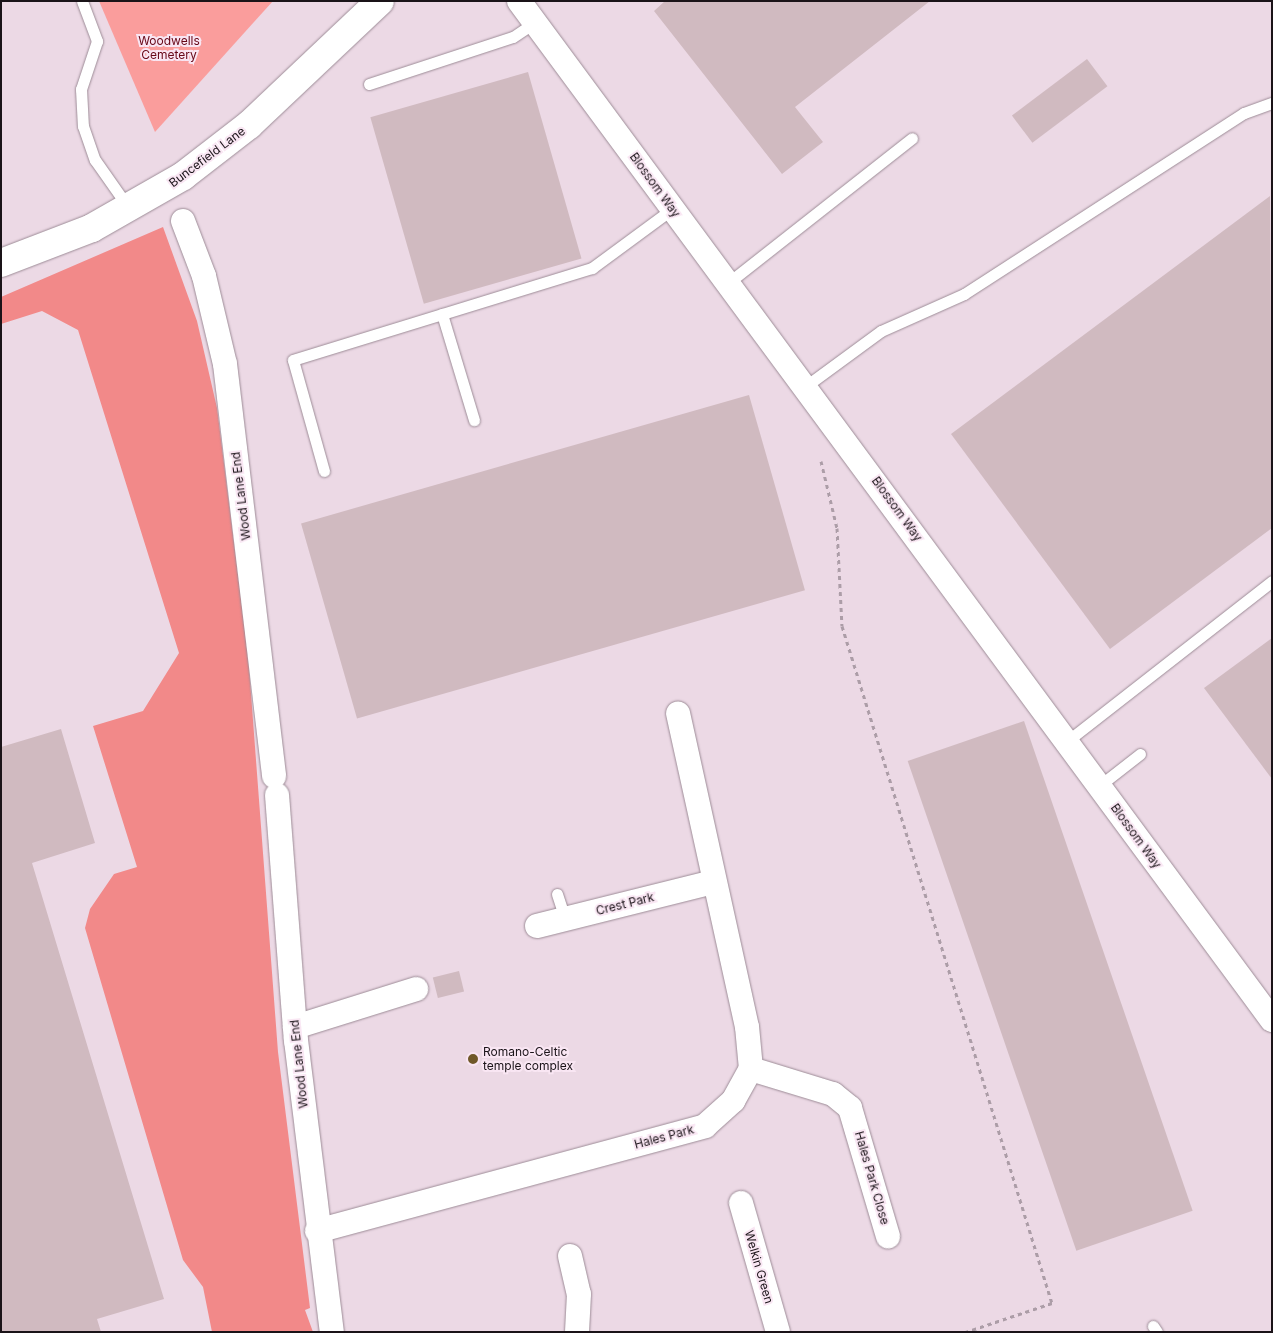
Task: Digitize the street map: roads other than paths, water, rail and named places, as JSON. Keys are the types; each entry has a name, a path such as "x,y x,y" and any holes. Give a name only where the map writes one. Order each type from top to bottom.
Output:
{"street":[{"name":"Buncefield Lane","path":"1,263 92,228 130,209 183,176 249,125 380,1"},
{"name":"Blossom Way","path":"519,1 672,209 806,386 1272,1020"},
{"name":"Wood Lane End","path":"183,221 204,276 225,364 276,786 295,1026 317,1231 332,1332"},
{"path":"678,714 713,882 747,1027 751,1069"},
{"name":"Crest Park","path":"537,926 713,882"},
{"path":"295,1026 416,989"},
{"name":"Hales Park","path":"317,1231 705,1126 733,1101 751,1069"},
{"name":"Hales Park Close","path":"751,1069 833,1094 850,1108 888,1236"},
{"name":"Welkin Green","path":"741,1202 778,1332"},
{"path":"570,1256 579,1294 577,1332"}],"lane":[{"path":"82,1 97,41 81,89 83,126 94,160 130,209"},
{"path":"369,84 513,37 535,22"},
{"path":"806,386 881,331 964,294 1244,113 1272,103"},
{"path":"728,284 912,138"},
{"path":"324,471 293,360 592,268 672,209"},
{"path":"442,314 474,420"},
{"path":"1066,742 1272,581"},
{"path":"1099,786 1140,754"},
{"path":"557,894 565,919"}],"place":[{"name":"Romano-Celtic temple complex","path":"473,1059"}],"park label":[{"name":"Woodwells Cemetery","path":"169,48"}]}
